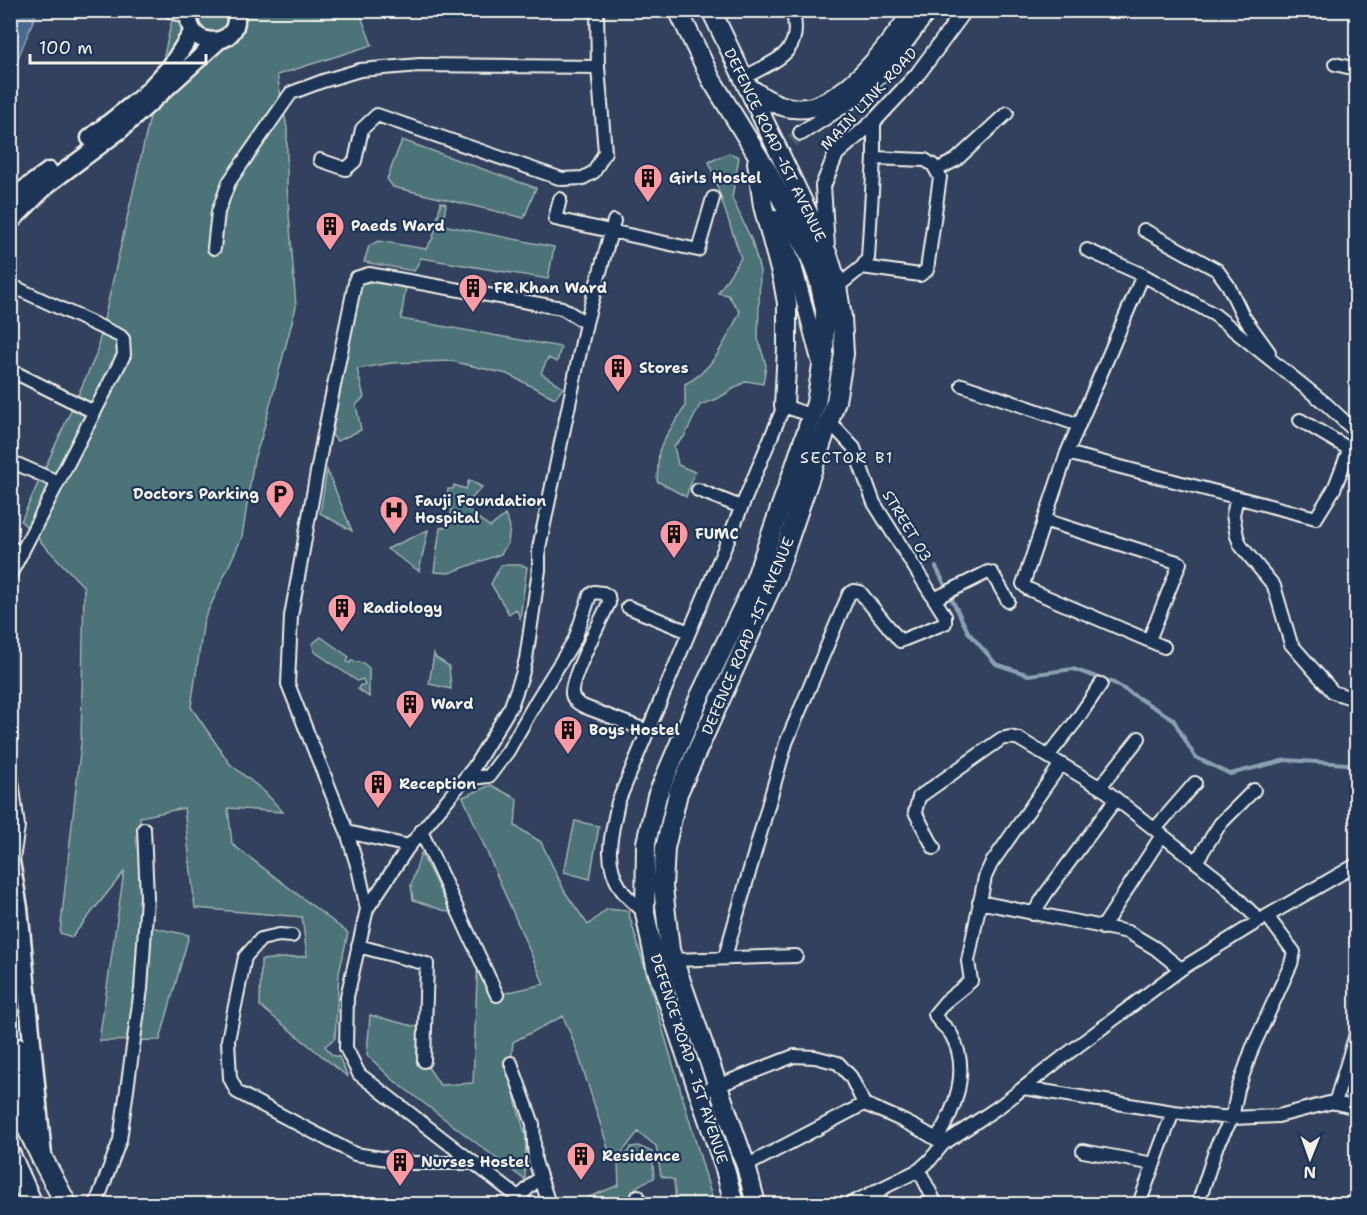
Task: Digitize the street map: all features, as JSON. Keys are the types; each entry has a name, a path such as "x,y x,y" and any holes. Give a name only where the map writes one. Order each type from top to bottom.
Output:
{"highway":[{"path":"10,1091 66,1204"},
{"path":"10,1155 32,1204"}],"main road":[{"path":"10,222 48,184 120,130 218,41 232,32 236,21 235,10"},
{"name":"DEFENCE ROAD - 1ST AVENUE","path":"678,10 711,79 768,172 811,259 819,281 825,310 821,418 753,586 700,696 657,796 646,843 645,913 657,967 725,1169 734,1204"},
{"name":"DEFENCE ROAD -1ST AVENUE","path":"711,10 828,255 842,317 844,354 836,401 821,418 775,579 678,794 665,848 663,887 670,950 719,1086 746,1166 756,1204"},
{"path":"744,82 771,102 793,109 811,108 830,100 858,78 893,40 914,10"},
{"path":"186,17 202,39 218,41"},
{"path":"10,203 19,193 143,96 171,66 186,17"},
{"path":"754,148 763,206 783,281 786,303 787,348 784,406"},
{"path":"11,861 19,908 44,1162"},
{"path":"10,932 16,975 26,1124"}],"street":[{"path":"320,160 346,169 355,161 362,129 377,115 562,179 583,178 594,172 605,152 598,67 597,10"},
{"path":"744,82 786,53 792,45 796,35 792,10"},
{"name":"MAIN LINK ROAD","path":"801,133 854,99 882,74 930,10"},
{"name":"MAIN LINK ROAD","path":"828,255 823,186 836,154 874,121 917,75 965,10"},
{"path":"1335,64 1356,69"},
{"path":"214,248 218,212 228,182 291,93 360,70 420,65 598,67"},
{"path":"936,170 956,160 1006,113"},
{"path":"837,287 862,267 868,258 874,121"},
{"path":"862,267 920,275 927,270 940,177 926,160 874,158"},
{"path":"560,199 555,219 613,226 698,250 713,198"},
{"path":"776,218 794,266 814,335 821,371"},
{"path":"539,1178 522,1201 359,1074 346,1048 347,997 367,909 409,846 464,779 496,733 511,706 522,675 539,570 539,548 586,323 613,226"},
{"path":"1144,230 1217,270 1228,285 1243,316 1278,365"},
{"path":"1087,250 1143,275 1215,315 1326,404 1356,432"},
{"path":"367,909 347,832 288,684 291,616 323,439 356,278 369,274 562,308 586,323"},
{"path":"1143,275 1067,453 1023,584 1028,589 1164,647"},
{"path":"10,285 120,336 123,339 124,355 58,482 16,550 10,575"},
{"path":"10,370 94,412"},
{"path":"962,385 1079,426"},
{"path":"645,913 622,890 610,866 609,849 618,802 784,406 821,418"},
{"name":"STREET 03","path":"725,957 786,743 849,594 854,591 860,592 900,641 943,625 945,622 944,594 874,503 854,448 821,418"},
{"path":"1067,453 1316,518 1334,489 1348,453 1354,449 1300,420"},
{"path":"10,461 58,482"},
{"path":"698,490 741,507"},
{"path":"1237,497 1233,515 1237,536 1241,546 1274,586 1291,644 1334,692 1356,697"},
{"path":"1044,520 1180,563 1149,640"},
{"path":"944,594 976,577 992,573 1008,601"},
{"path":"464,779 489,776 508,751 575,639 590,595 594,592 608,596 609,603 578,673 572,697 575,702 585,707 648,731"},
{"path":"628,607 689,632"},
{"path":"1047,756 1076,721 1101,684"},
{"path":"934,848 915,812 919,797 1001,739 1010,737 1019,739 1116,799 1218,879 1263,918 1294,952 1292,964 1252,1048 1238,1089 1232,1118 1216,1145 1197,1204"},
{"path":"1100,788 1139,738"},
{"path":"850,1204 919,1170 930,1160 954,1106 961,1071 955,1042 951,1033 936,1018 936,1014 945,1002 971,981 968,961 979,902 985,877 991,864 1061,764"},
{"path":"10,766 18,826 11,861"},
{"path":"1102,928 1158,832 1195,783"},
{"path":"1196,862 1220,824 1254,790"},
{"path":"1033,914 1116,799"},
{"path":"96,1204 120,1140 141,988 147,897 144,829"},
{"path":"421,831 497,995"},
{"path":"347,832 409,846"},
{"path":"939,1141 1000,1107 1063,1056 1181,969 1263,918 1356,865"},
{"path":"979,902 1128,933 1155,948 1181,969"},
{"path":"292,936 279,935 261,939 245,957 228,1040 230,1078 237,1092 355,1154 413,1163 473,1163"},
{"path":"358,946 427,964 424,1061"},
{"path":"674,960 796,956"},
{"path":"1335,1103 1356,1034"},
{"path":"699,1093 794,1056 815,1057 838,1064 851,1077 864,1104 899,1118 939,1141"},
{"path":"511,1063 533,1124 535,1161 549,1204"},
{"path":"1024,1088 1173,1112 1232,1118 1278,1116 1335,1103 1356,1108"},
{"path":"746,1166 864,1104"},
{"path":"1139,1204 1173,1112"},
{"path":"1083,1151 1154,1164"},
{"path":"919,1170 936,1204"},
{"path":"875,1191 882,1204"}],"green space":[{"path":"174,11 359,11 372,45 277,75 287,128 287,187 296,307 254,459 242,537 204,620 191,707 230,764 265,792 283,812 228,808 232,844 348,933 339,973 335,1038 325,1046 332,1055 339,1057 348,1077 260,1006 261,960 307,956 302,917 195,908 184,808 140,817 145,926 189,935 160,1040 99,1041 124,872 72,937 60,933 81,743 84,587 21,521 96,355"},
{"path":"402,140 536,188 524,218 393,187 387,179"},
{"path":"729,153 739,157 732,198 752,241 760,271 758,339 766,365 763,384 746,381 717,399 700,405 684,437 674,446 678,465 695,472 686,497 657,481 659,451 685,407 685,384 704,371 718,353 740,312 728,295 718,293 741,258 709,162"},
{"path":"441,202 446,204 443,225 554,247 548,279 421,258 414,271 364,262 369,246 378,241 426,249 433,238"},
{"path":"361,281 406,287 401,319 561,347 557,362 548,358 541,373 563,388 555,398 507,374 451,361 391,363 357,369 364,397 356,405 361,430 337,441 332,435"},
{"path":"327,470 352,531 320,513"},
{"path":"469,480 482,487 464,507 490,527 505,515 510,527 508,543 501,554 449,573 434,572 440,528 449,527 452,506 446,506 448,489 453,489 454,485 466,489"},
{"path":"428,530 419,571 387,549"},
{"path":"501,565 527,567 520,618 516,609 509,614 491,584"},
{"path":"321,637 349,657 347,662 363,663 369,668 369,697 358,689 360,685 365,685 363,679 357,681 315,652 312,644"},
{"path":"434,654 436,658 449,666 451,689 429,684"},
{"path":"491,785 517,799 515,826 541,842 565,892 588,925 607,909 628,911 714,1204 676,1204 674,1180 661,1176 656,1146 638,1132 613,1164 577,1050 563,1016 513,1042 511,1063 516,1103 526,1136 525,1180 392,1079 367,1055 370,1015 425,1029 424,1061 440,1085 473,1083 478,953 497,995 544,984 463,797"},
{"path":"575,821 599,826 590,879 564,872"},
{"path":"421,853 451,913 413,900 411,885"},
{"path":"638,1146 652,1152 654,1178 640,1184 634,1190 631,1204 572,1204 619,1185 618,1165 631,1147"}],"water":[{"path":"10,11 37,11 11,76"}],"waterway":[{"path":"936,567 968,632 996,664 1029,675 1073,669 1114,683 1173,719 1195,757 1230,774 1286,760 1347,764 1356,769"}],"tunnel":[{"path":"776,218 771,191 772,171 782,152 801,133"}],"place":[{"name":"Girls Hostel","path":"648,204"},
{"name":"Paeds Ward","path":"330,252"},
{"name":"FR Khan Ward","path":"473,314"},
{"name":"Stores","path":"618,394"},
{"name":"Doctors Parking","path":"280,520"},
{"name":"Fauji Foundation Hospital","path":"394,536"},
{"name":"FUMC","path":"674,560"},
{"name":"Radiology","path":"342,634"},
{"name":"Ward","path":"410,730"},
{"name":"Boys Hostel","path":"568,756"},
{"name":"Reception","path":"378,810"},
{"name":"Residence","path":"581,1182"},
{"name":"Nurses Hostel","path":"400,1188"}],"district":[{"name":"SECTOR B1","path":"847,457"}]}
